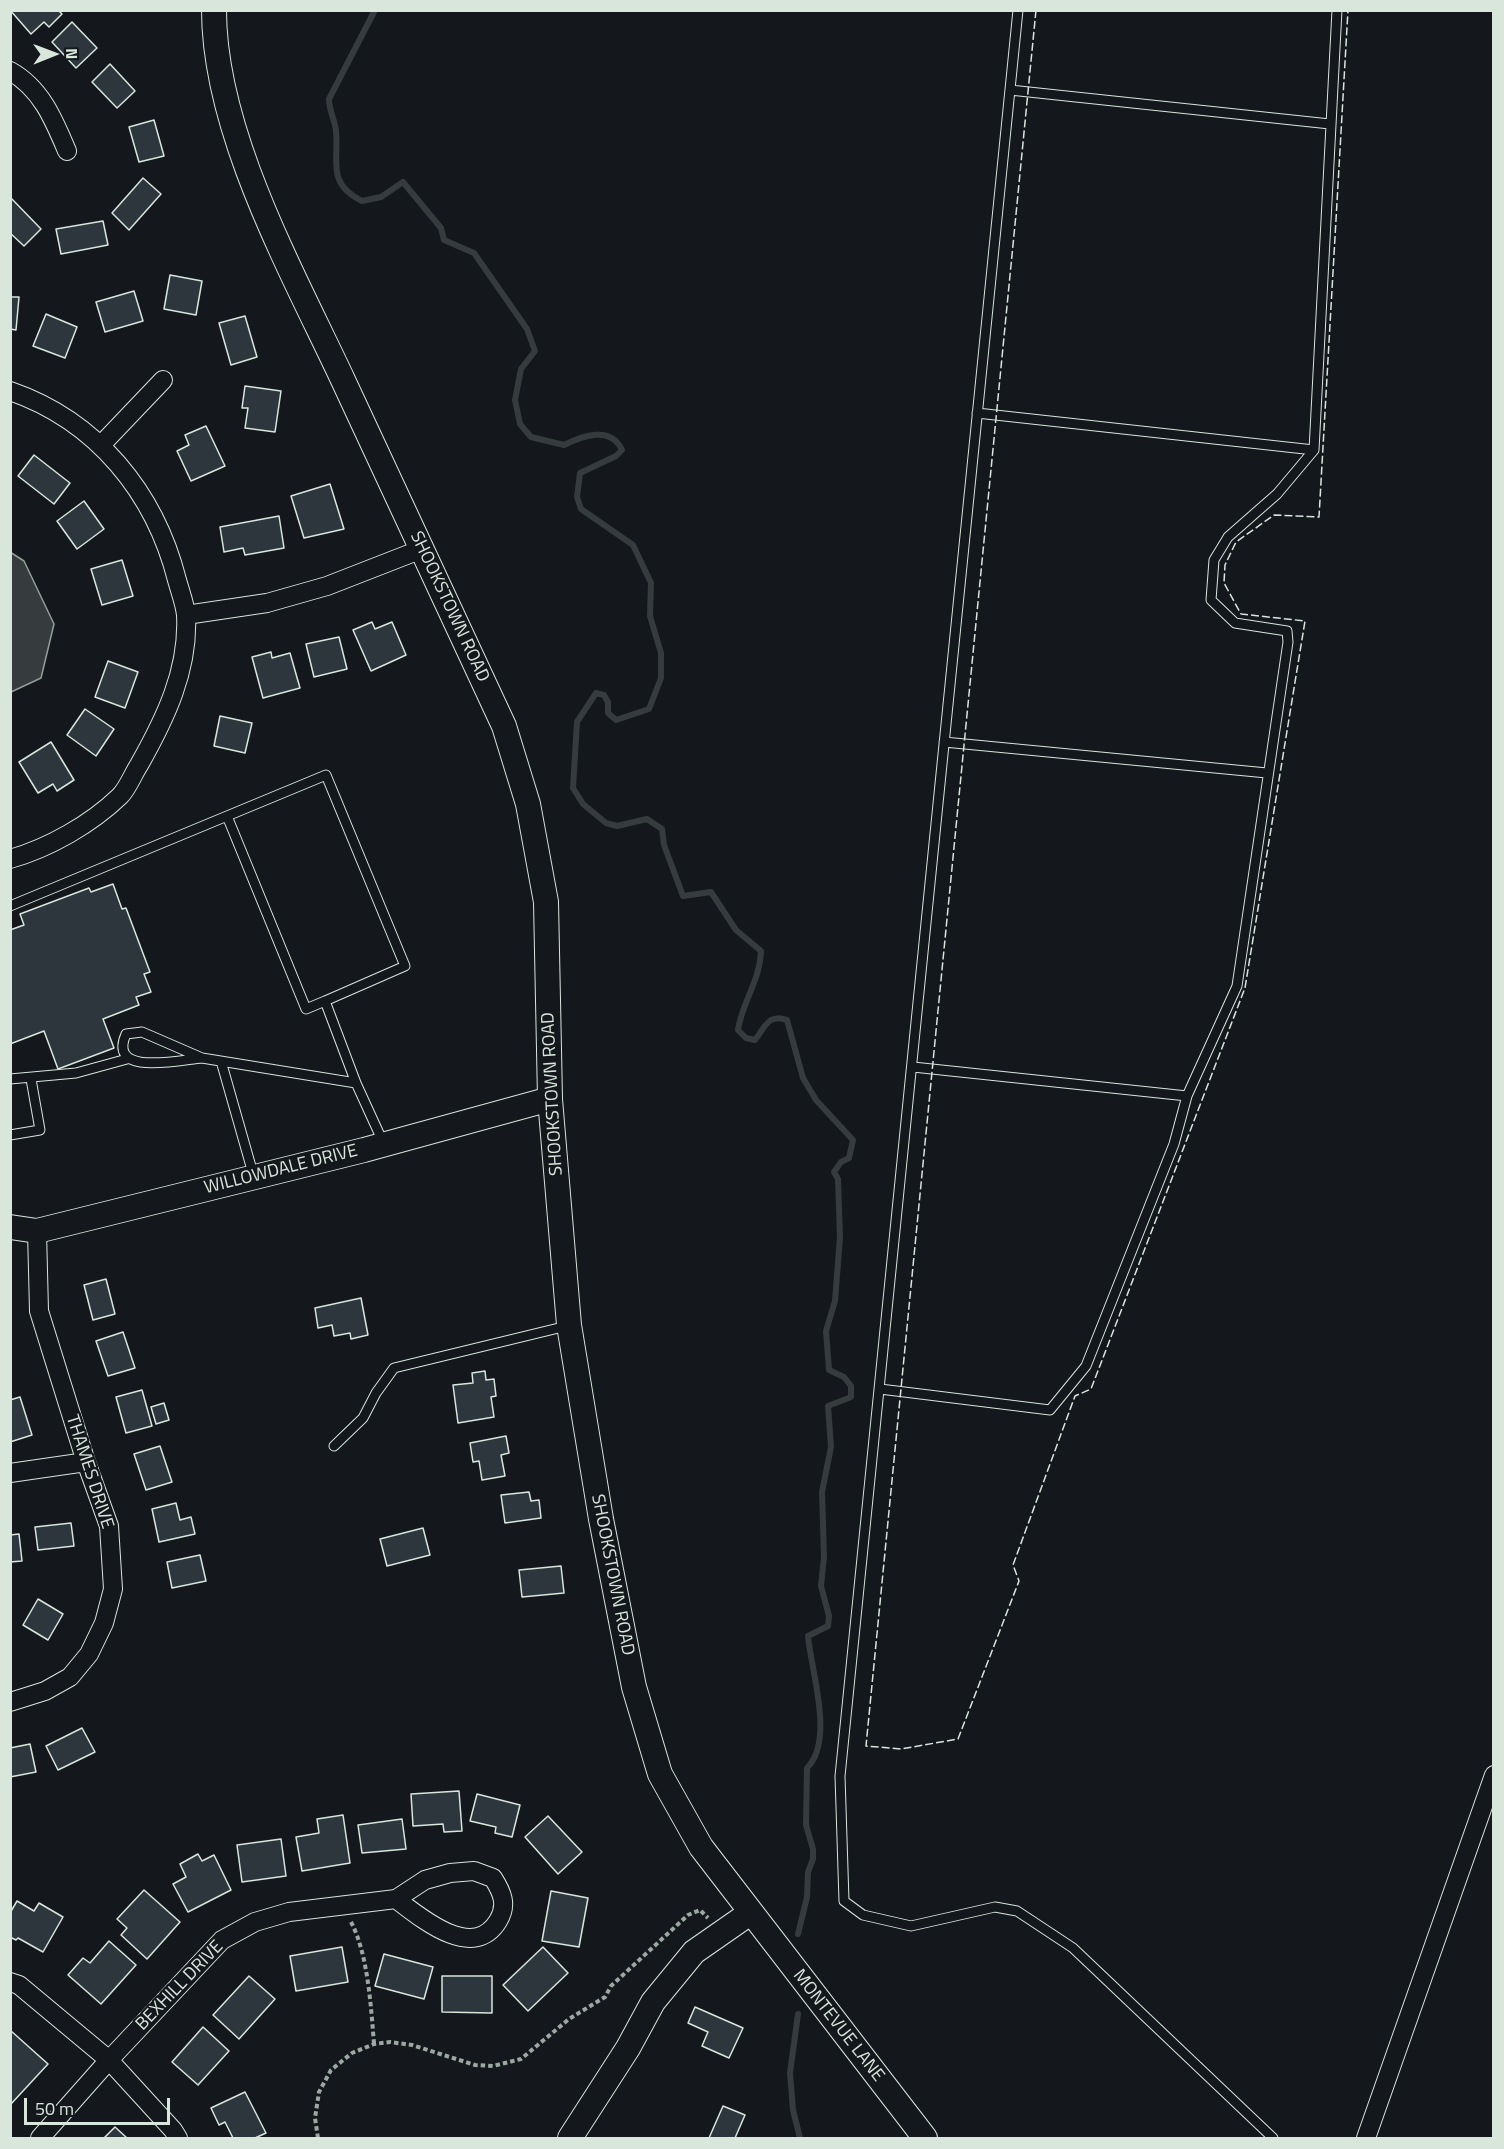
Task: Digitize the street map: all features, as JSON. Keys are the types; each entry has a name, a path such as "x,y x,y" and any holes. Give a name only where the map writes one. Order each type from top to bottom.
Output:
{"street":[{"name":"SHOOKSTOWN ROAD","path":"214,10 214,28 229,114 262,209 504,726 528,804 546,902 550,1099 569,1325 617,1606 634,1687 660,1774 701,1847 750,1913"},
{"path":"10,71 23,78 48,107 67,151"},
{"path":"102,444 163,380"},
{"path":"10,391 51,408 102,444 150,509 169,548 186,615 182,667 165,719 122,794 83,825 24,855 10,859"},
{"path":"186,615 267,603 297,595 327,586 422,549"},
{"name":"WILLOWDALE DRIVE","path":"10,1227 37,1231 384,1144 550,1099"},
{"name":"THAMES DRIVE","path":"10,1702 45,1691 70,1677 89,1654 104,1623 113,1590 109,1526 86,1462 39,1311 37,1231"},
{"path":"10,1473 86,1462"},
{"path":"1366,2139 1494,1774"},
{"name":"BEXHILL DRIVE","path":"40,2139 109,2060 222,1940 255,1922 289,1912 396,1899 425,1880 450,1873 474,1871 493,1878 503,1895 502,1914 493,1929 478,1937 459,1936 433,1927 396,1899"},
{"path":"570,2139 628,2048 653,2002 694,1952 750,1913"},
{"name":"MONTEVUE LANE","path":"750,1913 925,2139"},
{"path":"10,1982 19,1985 109,2060 173,2130 178,2139"}],"lane":[{"path":"1018,10 840,1776 844,1900 862,1916 911,1926 995,1907 1017,1911 1073,1948 1273,2139"},
{"path":"880,1389 1050,1410 1086,1366 1174,1143 1187,1096 1237,986 1288,642 1287,631 1235,623 1211,600 1214,560 1228,537 1277,494 1314,450 1337,10"},
{"path":"1010,90 1330,124"},
{"path":"977,413 1314,450"},
{"path":"944,742 1267,773"},
{"path":"10,906 227,816 326,775 405,966 306,1009 227,816"},
{"path":"325,1001 356,1083 384,1144"},
{"path":"127,1059 122,1054 121,1045 126,1034 133,1031 168,1041 202,1058"},
{"path":"10,1079 31,1079 76,1073 127,1059 151,1063 202,1058 356,1083"},
{"path":"221,1061 254,1177"},
{"path":"912,1067 1187,1096"},
{"path":"10,1135 40,1130 31,1079"},
{"path":"334,1446 363,1419 376,1393 394,1368 569,1325"}],"path":[{"path":"342,1906 357,1934 371,2008 374,2044"},
{"path":"318,2139 315,2118 319,2092 331,2070 352,2053 374,2044 390,2042 412,2045 475,2065 493,2066 521,2059 569,2019 605,1997 611,1986 688,1915 700,1910 722,1932"}],"shaded area":[{"path":"10,552 24,561 54,624 41,678 11,692"}],"building":[{"path":"10,10 58,10 62,14 49,27 44,22 31,34"},
{"path":"72,22 97,48 76,68 52,42"},
{"path":"110,64 135,91 117,108 92,82"},
{"path":"154,120 164,156 139,162 129,127"},
{"path":"143,178 161,194 129,230 112,213"},
{"path":"10,197 41,229 24,246 10,233"},
{"path":"103,221 108,245 61,254 56,229"},
{"path":"170,275 202,281 196,315 164,309"},
{"path":"134,291 143,321 105,332 96,302"},
{"path":"10,297 19,297 16,330 10,329"},
{"path":"46,314 77,327 65,358 33,346"},
{"path":"245,316 257,357 231,365 219,323"},
{"path":"245,386 281,391 275,432 245,428 248,408 242,408"},
{"path":"206,426 225,466 191,481 177,451 189,445 185,435"},
{"path":"34,455 70,483 54,504 18,476"},
{"path":"330,484 344,529 304,538 291,496"},
{"path":"84,501 104,529 77,549 57,521"},
{"path":"279,516 284,548 245,555 243,548 224,552 220,527"},
{"path":"122,560 133,596 102,605 91,569"},
{"path":"372,622 375,629 392,622 406,655 371,671 353,630"},
{"path":"339,637 347,669 314,677 306,644"},
{"path":"271,652 272,658 290,653 300,688 263,698 252,657"},
{"path":"108,661 138,672 125,708 95,697"},
{"path":"85,709 114,729 96,756 67,735"},
{"path":"220,716 252,723 245,753 214,746"},
{"path":"51,742 74,780 57,791 53,784 38,793 19,762"},
{"path":"113,884 122,909 126,908 150,972 144,974 151,992 136,997 139,1005 103,1019 114,1048 58,1069 44,1031 10,1044 10,930 24,925 20,914 89,888 91,892"},
{"path":"106,1279 115,1314 93,1320 84,1285"},
{"path":"361,1298 368,1335 351,1339 350,1333 334,1336 332,1325 318,1328 315,1308"},
{"path":"123,1332 135,1368 108,1376 96,1341"},
{"path":"485,1371 486,1380 494,1379 496,1396 491,1397 494,1417 458,1423 453,1385 473,1383 472,1373"},
{"path":"142,1390 152,1426 126,1433 116,1397"},
{"path":"20,1397 32,1435 10,1442 10,1400"},
{"path":"164,1403 169,1420 156,1424 151,1407"},
{"path":"506,1436 509,1453 501,1455 505,1476 482,1480 479,1461 473,1462 470,1443"},
{"path":"160,1446 172,1482 146,1490 134,1454"},
{"path":"529,1492 531,1501 539,1500 541,1518 505,1523 501,1495"},
{"path":"176,1503 180,1520 191,1517 195,1534 159,1542 152,1509"},
{"path":"71,1523 74,1546 38,1550 35,1527"},
{"path":"423,1528 430,1555 387,1566 380,1539"},
{"path":"19,1534 22,1561 10,1562 10,1535"},
{"path":"200,1555 206,1581 172,1588 167,1562"},
{"path":"561,1566 564,1593 522,1597 519,1570"},
{"path":"38,1599 63,1614 48,1640 23,1625"},
{"path":"82,1728 95,1752 58,1770 46,1746"},
{"path":"30,1744 36,1772 10,1777 10,1748"},
{"path":"459,1791 462,1831 444,1832 443,1824 413,1826 411,1794"},
{"path":"477,1794 520,1805 512,1837 495,1833 496,1827 470,1821"},
{"path":"343,1815 350,1863 302,1871 296,1837 319,1833 317,1819"},
{"path":"548,1816 582,1852 558,1874 525,1837"},
{"path":"402,1819 406,1849 362,1853 358,1825"},
{"path":"281,1839 286,1876 242,1882 237,1845"},
{"path":"198,1854 202,1861 214,1855 231,1890 188,1912 173,1884 186,1877 180,1864"},
{"path":"144,1890 180,1922 147,1959 121,1935 127,1928 117,1919"},
{"path":"551,1891 588,1898 579,1947 542,1941"},
{"path":"17,1901 34,1911 39,1903 63,1917 43,1952 18,1938 16,1940 10,1937 10,1913"},
{"path":"109,1941 136,1965 101,2004 68,1975 83,1958 90,1963"},
{"path":"342,1947 348,1982 296,1991 290,1956"},
{"path":"543,1947 568,1973 528,2011 503,1985"},
{"path":"384,1954 433,1967 424,1999 375,1986"},
{"path":"249,1976 275,1999 239,2039 213,2015"},
{"path":"442,1976 492,1976 492,2013 442,2012"},
{"path":"695,2007 743,2028 729,2058 702,2046 708,2032 688,2023"},
{"path":"203,2027 229,2051 198,2085 172,2062"},
{"path":"10,2030 48,2064 11,2104 10,2104"},
{"path":"245,2092 266,2133 255,2138 233,2138 225,2122 219,2125 211,2108"},
{"path":"723,2106 745,2115 735,2138 709,2138"},
{"path":"115,2127 127,2138 104,2138"}],"waterway":[{"path":"375,10 329,99 336,131 337,170 343,187 362,201 381,197 403,182 441,228 444,240 474,253 527,329 535,351 521,369 515,400 520,424 531,437 564,445 579,438 604,435 611,437 622,450 616,456 580,473 577,497 581,509 633,545 651,583 650,616 661,653 661,678 649,709 616,720 608,713 608,702 604,695 596,693 577,722 573,788 583,804 606,823 617,826 647,819 662,829 664,845 683,896 711,892 736,930 761,951 758,972 738,1030 746,1038 755,1040 772,1020 776,1018 787,1020 803,1078 816,1100 853,1140 849,1158 841,1162 834,1172 838,1179 840,1237 835,1301 826,1331 829,1370 844,1377 851,1386 851,1397 828,1406 831,1447 822,1492 824,1557 821,1586 829,1616 828,1626 808,1636 820,1723 815,1756 807,1768 806,1825 813,1849 813,1859 808,1872 807,1897 798,1934"},
{"path":"798,2014 790,2073 793,2110 800,2138"}],"fence":[{"path":"1036,10 866,1746 901,1749 958,1739 1019,1581 1013,1565 1075,1396 1091,1389 1245,988 1305,621 1241,614 1224,583 1225,565 1236,542 1274,515 1319,517 1348,10"}]}
